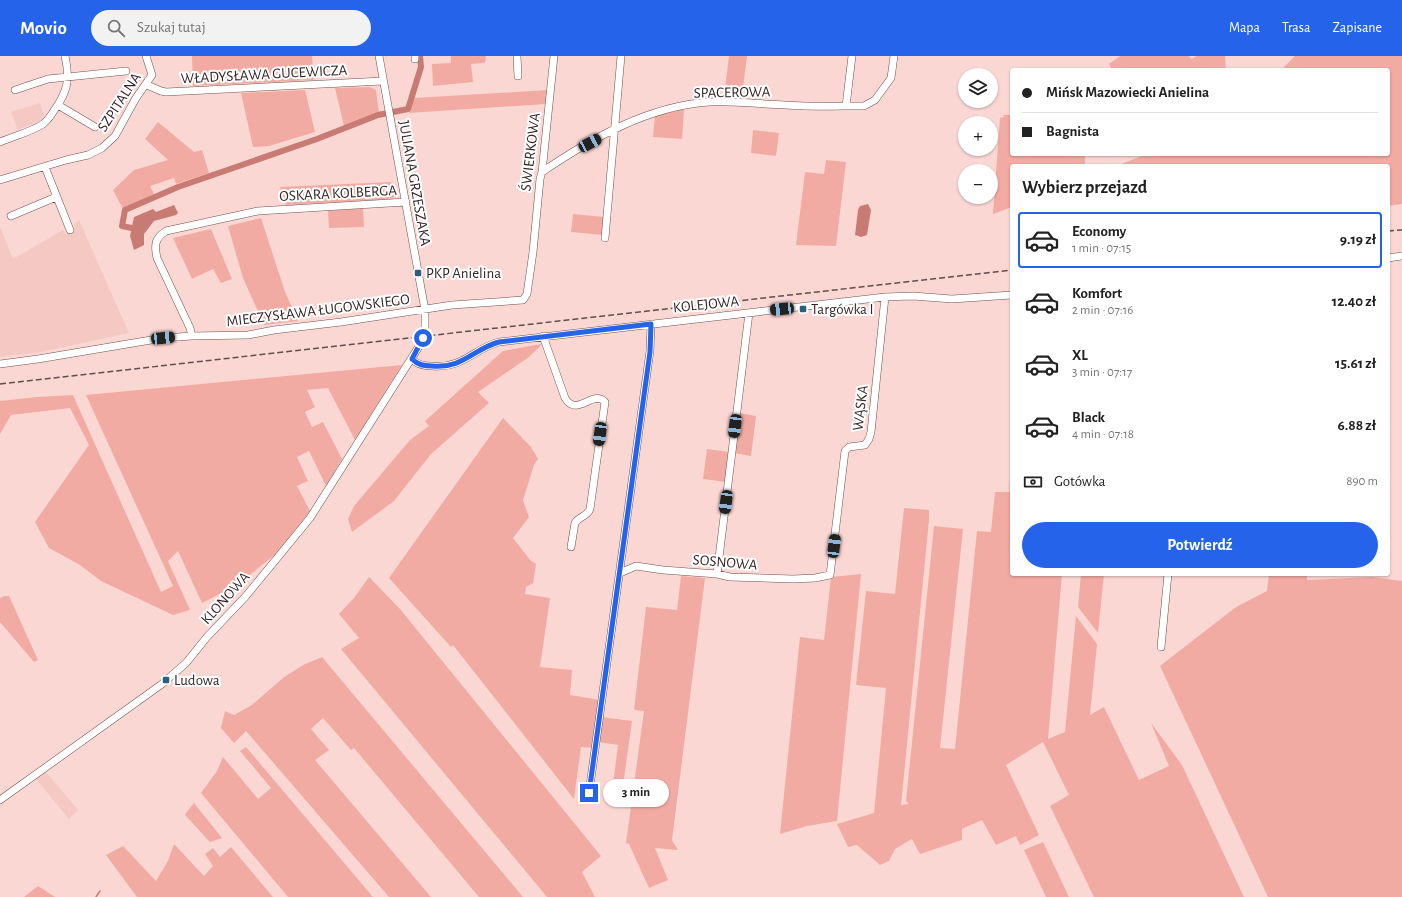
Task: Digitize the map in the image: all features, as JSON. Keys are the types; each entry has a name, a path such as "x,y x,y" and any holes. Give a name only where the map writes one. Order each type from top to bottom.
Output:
{"street":[{"path":"0,142 42,124 48,119 66,92 68,77 65,56"},
{"name":"SZPITALNA","path":"0,180 88,155 102,148 115,136 136,98 147,85 152,75 146,56"},
{"name":"JULIANA GRZESZAKA","path":"379,56 425,310 426,324 423,338 412,359"},
{"path":"517,56 518,76"},
{"name":"ŚWIERKOWA","path":"425,310 452,305 523,300 527,294 533,252 554,56"},
{"path":"605,238 621,56"},
{"path":"846,106 852,56"},
{"name":"SPACEROWA","path":"542,172 615,129 658,112 709,102 864,106 875,100 891,78 894,56"},
{"path":"15,90 48,79 126,71"},
{"name":"WŁADYSŁAWA GUCEWICZA","path":"147,85 166,92 383,80"},
{"path":"58,105 95,127"},
{"path":"45,167 70,230"},
{"path":"11,216 56,197"},
{"name":"OSKARA KOLBERGA","path":"192,336 190,328 157,258 155,243 166,231 172,228 271,210 406,202"},
{"path":"1390,258 1402,256"},
{"name":"KOLEJOWA","path":"412,359 417,364 427,366 452,365 492,344 543,336 885,297 913,296 952,299 1010,295"},
{"name":"WĄSKA","path":"830,575 845,451 849,447 862,446 869,439 885,313 885,297"},
{"name":"MIECZYSŁAWA ŁUGOWSKIEGO","path":"0,364 163,338 248,335 274,330 425,310"},
{"path":"717,574 749,313"},
{"path":"589,793 650,352 651,324"},
{"path":"543,336 565,398 572,405 597,398 603,399 605,402 590,509 586,515 577,520 573,529 570,547"},
{"name":"KLONOWA","path":"0,800 166,680 186,663 199,646 246,596 310,518 412,359"},
{"name":"SOSNOWA","path":"620,572 636,566 662,570 717,574 730,577 793,579 815,578 830,575"},
{"path":"1161,647 1168,576"}],"shaded area":[{"path":"192,56 312,56 314,80 193,86"},
{"path":"451,56 486,56 485,63 471,64 473,82 433,86 432,64 451,63"},
{"path":"729,56 747,56 742,96 724,96"},
{"path":"1120,56 1189,56 1191,59 1197,56 1225,56 1226,68 1111,68 1109,64"},
{"path":"1295,56 1402,56 1402,204 1390,206 1390,164 1121,164 1142,156 1390,156 1390,68 1283,68"},
{"path":"370,87 376,90 379,113 344,126 335,88"},
{"path":"305,90 315,132 269,146 253,147 241,93"},
{"path":"548,90 546,104 409,113 414,98"},
{"path":"40,103 44,116 38,121 18,130 11,112"},
{"path":"684,109 682,139 653,137 655,116"},
{"path":"1003,115 1010,115 1010,156 1085,156 1085,164 1010,164 1010,208 993,214 994,204 998,204 998,164 997,164 1000,118 1004,117"},
{"path":"158,122 194,152 202,150 209,173 176,184 174,178 150,186 154,194 123,209 113,190 134,170 168,160 145,139"},
{"path":"753,130 779,133 776,156 751,153"},
{"path":"826,160 846,162 836,246 796,245 805,172 824,174"},
{"path":"391,182 394,197 391,199 286,205 280,187"},
{"path":"868,204 871,210 867,235 861,237 855,235 858,210 860,206"},
{"path":"174,205 178,213 176,215 154,221 144,234 144,245 134,250 130,236 134,217 153,209 156,212"},
{"path":"363,208 364,227 329,228 328,211"},
{"path":"573,214 604,217 603,235 571,232"},
{"path":"261,218 285,292 298,321 264,325 243,278 228,226"},
{"path":"79,220 129,333 41,352 0,357 0,227 13,259 63,230 66,234 74,230 74,224"},
{"path":"211,229 232,279 221,283 213,269 192,279 173,238"},
{"path":"542,344 529,357 478,392 489,403 431,454 394,501 352,532 348,519 354,506 410,440 429,426 425,421 503,351"},
{"path":"402,365 355,440 328,388 307,390 315,407 305,412 312,427 323,422 342,459 326,486 309,451 297,457 308,481 297,486 310,511 277,553 236,586 202,603 178,551 168,561 190,610 173,615 101,581 80,565 49,548 35,522 89,445 70,408 11,415 0,434 0,401 73,395 161,592 173,586 86,395"},
{"path":"739,413 756,416 751,456 734,453"},
{"path":"503,418 531,447 538,459 534,465 523,500 529,517 513,538 530,560 536,564 533,583 526,587 525,594 550,598 540,667 572,670 570,695 600,700 594,748 581,747 574,799 453,645 451,647 389,578"},
{"path":"707,449 729,452 726,482 703,479"},
{"path":"1010,481 1010,576 1062,576 1048,739 1065,732 1076,616 1097,644 1090,715 1104,707 1139,780 1169,766 1151,723 1182,765 1244,897 1094,897 1050,806 1069,795 1043,742 1006,765 1039,835 1020,845 1016,836 996,845 982,820 962,829 962,840 920,854 912,839 895,849 889,861 880,865 857,845 848,847 837,824 874,813 886,688 856,685 866,591 895,594 904,508 929,510 901,805 909,804 906,801 934,526 963,529 940,748 955,749 977,531 991,532 995,492 1009,492"},
{"path":"861,574 837,821 807,826 780,834 800,637 824,640 831,577"},
{"path":"681,576 705,578 672,840 678,850 655,848 668,880 649,888 629,844 626,843 644,711 634,710 646,607 677,610"},
{"path":"1081,576 1104,576 1098,633 1078,607"},
{"path":"1269,576 1307,576 1307,580 1372,577 1402,581 1402,897 1268,897 1160,666 1236,607 1267,591"},
{"path":"369,577 400,609 601,856 582,872 595,897 547,897 341,649 359,638 339,614 354,598"},
{"path":"9,596 38,660 34,662 0,622 0,598"},
{"path":"322,657 523,897 479,897 354,748 351,750 323,718 311,729 329,750 315,760 431,897 389,897 246,731 234,743 221,728 225,711 234,715 252,705 283,678 303,665"},
{"path":"602,717 632,721 622,793 612,792 618,745 598,742"},
{"path":"246,747 373,897 288,897 201,793 217,771 223,757 258,799 271,788 240,751"},
{"path":"46,772 78,810 69,819 36,779"},
{"path":"194,803 222,838 210,842 186,816 185,814"},
{"path":"1043,842 1069,897 1046,897 1024,850"},
{"path":"174,844 204,876 213,866 205,854 213,848 220,857 231,847 273,897 137,897 106,855 123,846 156,881 168,861"},
{"path":"38,886 55,897 24,897"}],"waterway":[{"path":"132,228 122,226 125,210 178,187 317,139 378,115 408,109 421,67 420,56"},
{"path":"96,897 100,891"}],"railway":[{"path":"1390,231 1402,230"},
{"path":"0,384 1010,270"}],"place":[{"name":"PKP Anielina","path":"418,273"},
{"name":"Targówka I","path":"803,309"},
{"name":"Ludowa","path":"166,680"}],"route":[{"path":"423,338 412,359 419,365 436,367 460,363 486,346 499,342 651,324 650,352 589,793"}]}
